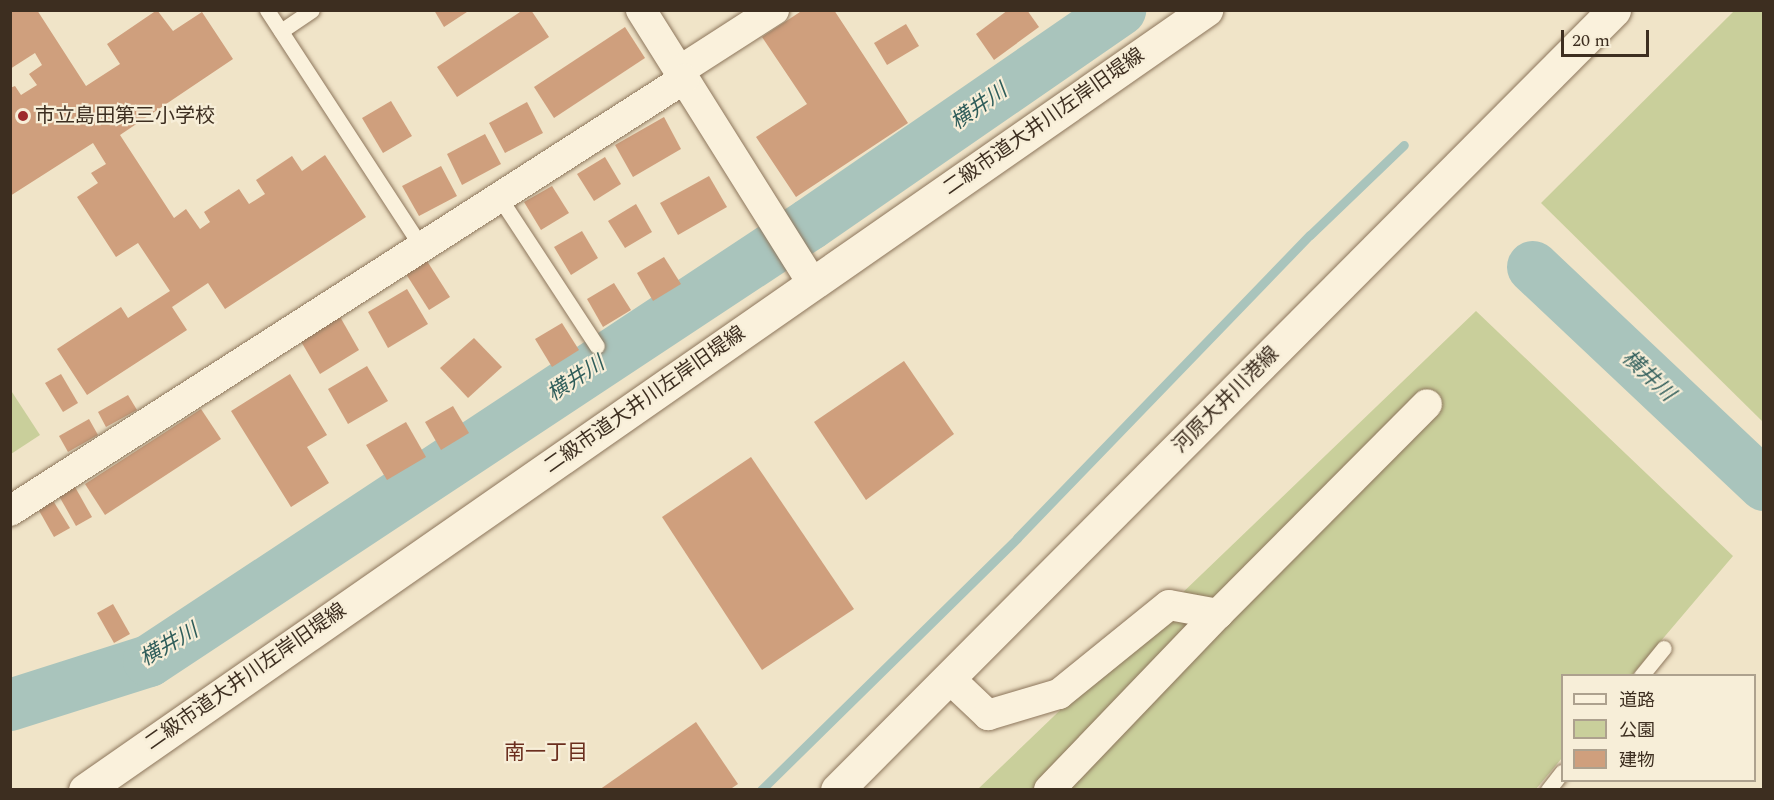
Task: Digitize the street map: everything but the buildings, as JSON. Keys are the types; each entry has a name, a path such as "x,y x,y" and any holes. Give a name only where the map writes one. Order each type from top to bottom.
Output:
{"street":[{"path":"641,10 812,283"},
{"path":"10,511 499,197 682,75 774,10"},
{"name":"二級市道大井川左岸旧堤線","path":"85,789 1206,10"},
{"name":"河原大井川港線","path":"837,789 1614,10"},
{"path":"1049,789 1218,614 1427,404"},
{"path":"949,678 988,715 1059,694 1169,605 1218,614"}],"lane":[{"path":"267,10 421,246"},
{"path":"281,31 312,10"},
{"path":"499,197 597,346"},
{"path":"1642,674 1664,648"},
{"path":"1548,789 1561,774"}],"green space":[{"path":"1734,11 1763,11 1763,422 1541,203"},
{"path":"1476,311 1733,556 1633,674 1561,674 1561,759 1536,789 977,790"},
{"path":"10,389 40,435 11,454 10,454"}],"waterway":[{"name":"横井川","path":"10,705 149,661 810,224 1120,10"},
{"path":"761,790 1017,538 1310,235 1404,145"},
{"name":"横井川","path":"1533,267 1764,485"}],"place":[{"name":"市立島田第三小学校","path":"23,116"}],"district":[{"name":"南一丁目","path":"546,753"}]}
